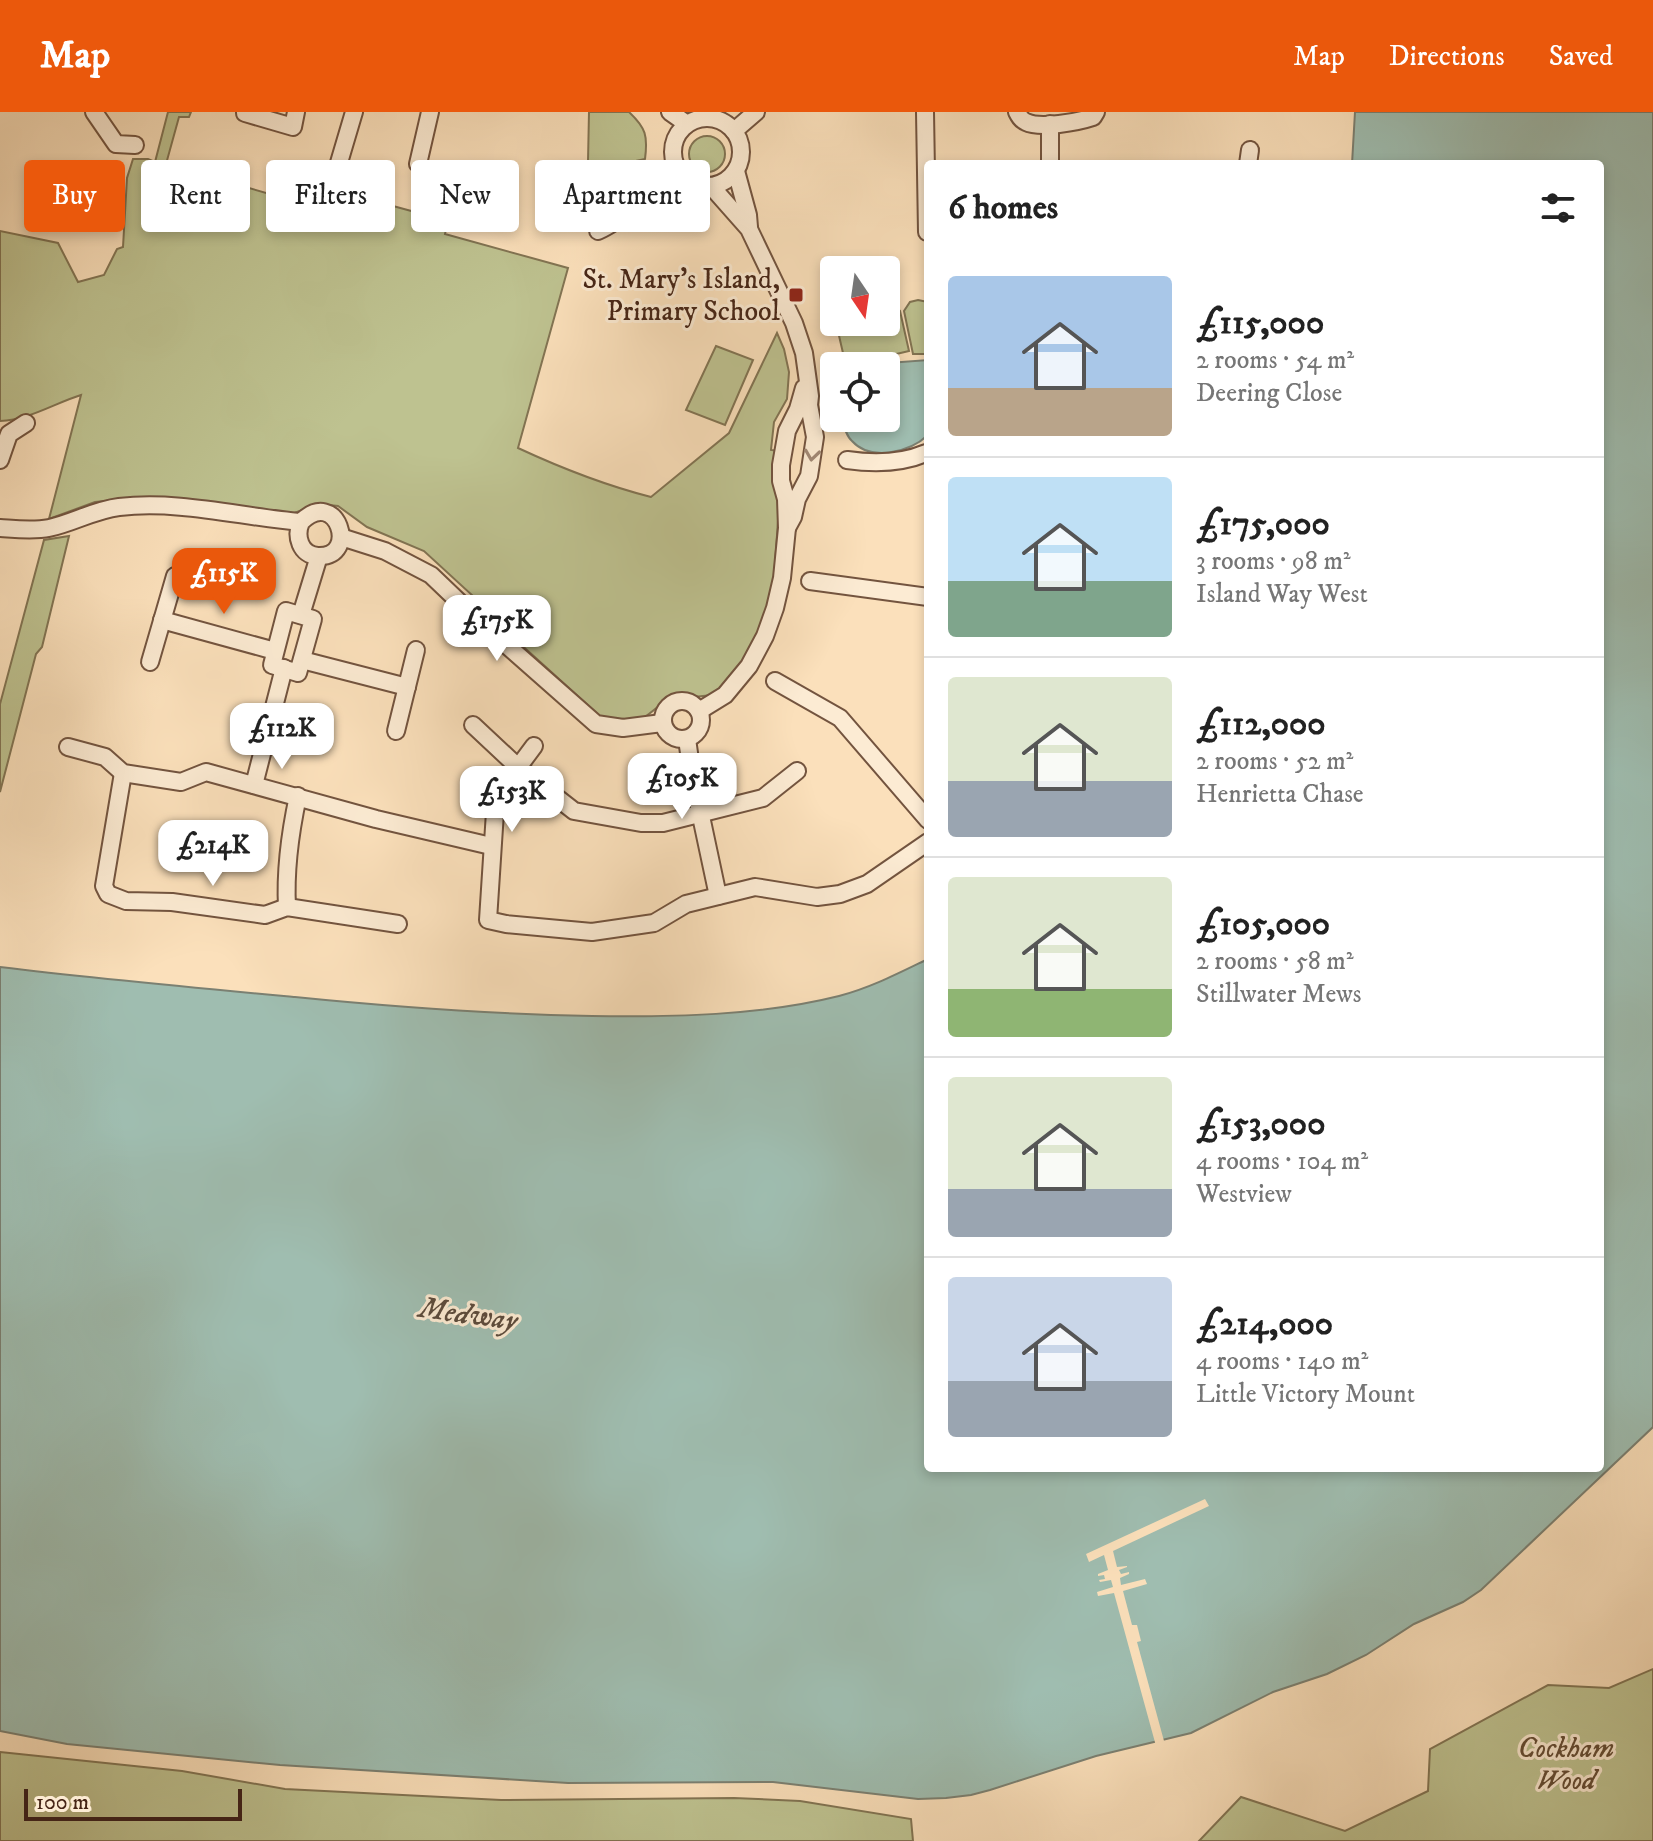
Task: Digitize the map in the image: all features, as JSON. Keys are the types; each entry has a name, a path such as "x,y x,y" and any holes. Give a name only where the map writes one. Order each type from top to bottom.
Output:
{"street":[{"path":"94,112 116,144 135,145"},
{"path":"244,118 293,127 296,112"},
{"path":"340,160 354,112"},
{"path":"419,160 430,112"},
{"path":"670,112 687,124"},
{"path":"734,131 756,112"},
{"path":"925,112 926,160"},
{"path":"1017,112 1028,124 1077,122 1093,117 1096,112"},
{"path":"673,160 675,140 687,124 707,118 726,124 739,140 740,161 736,171 721,184 711,186"},
{"path":"1050,124 1050,160"},
{"path":"736,171 749,229"},
{"path":"711,186 749,229 798,332 804,353 814,442 809,476 787,528"},
{"path":"699,711 725,695 749,666 775,608 787,528 786,499 781,481 782,459 787,431 800,404 806,378"},
{"path":"0,460 4,433 26,423"},
{"path":"847,460 887,463 924,455"},
{"path":"0,528 49,528 94,512 143,505 201,508 301,522 314,513 328,514 340,525 341,537 335,550 319,556 305,550 298,536 301,522"},
{"path":"341,537 385,551 431,575 596,724 623,728 662,723"},
{"path":"301,615 319,556"},
{"path":"150,662 175,576"},
{"path":"810,581 924,596"},
{"path":"286,611 313,619 298,673 272,665 275,651 286,611"},
{"path":"162,620 275,651"},
{"path":"396,731 416,650"},
{"path":"302,660 407,687"},
{"path":"254,785 284,668"},
{"path":"775,681 840,718 924,815"},
{"path":"677,701 690,703 701,717 699,729 687,739 674,738 662,723 665,710 677,701"},
{"path":"473,725 519,768 574,811 641,823 663,823 763,798 797,771"},
{"path":"687,739 718,896"},
{"path":"534,746 502,789 495,812 488,920 592,932 654,923 686,904 755,887 817,897 840,894 867,884 924,845"},
{"path":"68,747 105,757 123,773 181,782 206,772 376,819 491,846"},
{"path":"123,773 104,886 108,894 126,901 172,902 265,915 287,907 398,924"},
{"path":"287,907 289,839 298,796"}],"green space":[{"path":"168,112 191,112 189,117 179,117 167,160 156,160"},
{"path":"589,112 629,112 644,133 645,159 588,160"},
{"path":"700,137 714,137 724,147 724,161 714,171 710,172 710,160 690,160 690,147"},
{"path":"133,159 150,160 141,160 141,232 250,232 250,188 266,193 266,232 395,232 395,207 411,211 411,232 445,232 568,268 518,448 583,476 651,497 729,433 777,333 789,372 787,399 774,422 771,450 779,451 779,507 772,606 752,651 729,681 712,695 679,695 668,699 645,717 633,721 602,718 516,640 502,624 496,610 474,597 424,551 367,527 338,506 320,504 294,513 136,498 95,502 49,519 81,395 32,414 0,421 0,231 58,243 78,282 104,275 117,249 123,247 127,178"},
{"path":"924,301 924,354 913,354 904,311 910,302"},
{"path":"900,311 909,351 843,352 839,336 900,336"},
{"path":"716,346 753,360 725,425 686,410"},
{"path":"69,536 42,647 36,654 0,792 0,704 44,540"},
{"name":"Cockham Wood","path":"1653,1669 1653,1841 1199,1841 1241,1797 1345,1831 1428,1791 1430,1749 1548,1685 1609,1688"},
{"path":"0,1752 182,1771 285,1789 501,1800 734,1798 800,1801 911,1819 913,1841 0,1841"}],"water":[{"name":"Medway","path":"1355,112 1653,112 1653,1427 1481,1590 1463,1602 1414,1624 1366,1655 1327,1674 1273,1692 1191,1733 1096,1756 971,1795 918,1799 773,1782 568,1783 280,1765 67,1744 0,1731 0,967 406,1007 555,1015 654,1016 716,1014 809,1003 862,989 924,961 924,1472 1604,1472 1604,160 1352,160"},
{"path":"924,360 924,438 901,450 880,453 860,447 847,434 900,432 900,362"}],"pier":[{"path":"1205,1499 1209,1506 1113,1551 1117,1567 1127,1566 1119,1570 1121,1574 1129,1572 1120,1578 1121,1585 1145,1579 1147,1584 1123,1591 1132,1625 1137,1625 1141,1641 1137,1642 1164,1741 1156,1746 1114,1593 1098,1596 1097,1592 1113,1587 1111,1580 1099,1580 1105,1579 1104,1575 1098,1574 1108,1570 1104,1555 1089,1562 1086,1554"}],"place":[{"name":"St. Mary's Island, Primary School","path":"796,295"}]}
